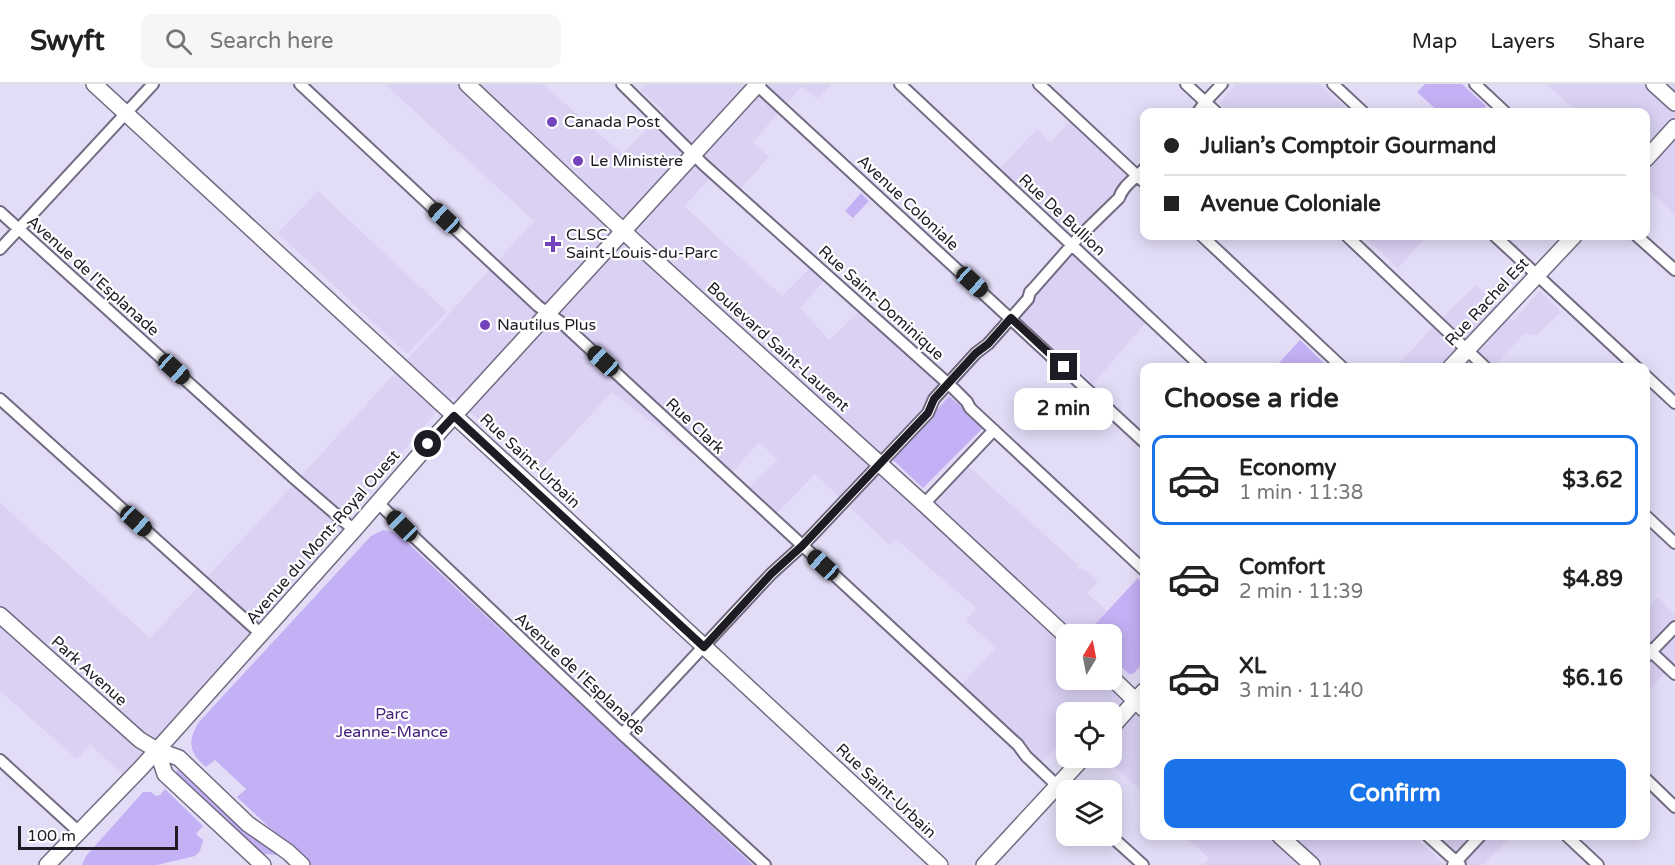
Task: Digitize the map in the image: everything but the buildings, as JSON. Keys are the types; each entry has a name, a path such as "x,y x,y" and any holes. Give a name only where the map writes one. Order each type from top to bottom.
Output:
{"main road":[{"name":"Rue Saint-Urbain","path":"94,84 940,865"},
{"name":"Boulevard Saint-Laurent","path":"467,84 623,231 1056,627"},
{"name":"Avenue du Mont-Royal Ouest","path":"47,865 157,750 454,416 758,84"},
{"path":"1654,84 1675,103"},
{"path":"1650,155 1675,127"},
{"name":"Rue Rachel Est","path":"1454,363 1570,240"},
{"name":"Park Avenue","path":"0,615 140,740 157,750 179,758 248,824 288,852 302,865"},
{"path":"1122,685 1140,699"},
{"path":"1122,718 1140,702"},
{"path":"157,750 165,774 263,865"},
{"path":"984,865 1056,796"},
{"path":"1284,840 1312,865"}],"street":[{"path":"0,249 153,84"},
{"name":"Rue Clark","path":"300,84 538,306 562,323 1018,745 1026,756 1056,784"},
{"name":"Rue Saint-Dominique","path":"622,84 694,154 949,384 970,408 1140,566"},
{"name":"Avenue Coloniale","path":"758,84 1140,438"},
{"name":"Rue De Bullion","path":"900,84 1198,363"},
{"path":"1039,84 1140,174"},
{"path":"1186,84 1212,108"},
{"path":"1201,108 1222,84"},
{"path":"1333,84 1359,108"},
{"path":"1474,84 1501,108"},
{"path":"622,734 771,574 802,546 928,413 934,399 976,353 988,344 1072,245 1119,198 1127,185 1140,177"},
{"name":"Avenue de l'Esplanade","path":"0,212 354,530"},
{"path":"1206,240 1338,363"},
{"path":"1351,240 1481,363"},
{"path":"1499,240 1632,363"},
{"path":"1641,240 1675,270"},
{"path":"1650,380 1675,403"},
{"path":"0,399 261,634"},
{"path":"924,504 994,430"},
{"name":"Avenue de l'Esplanade","path":"377,502 622,734 765,865"},
{"path":"1650,520 1675,543"},
{"path":"1650,649 1675,627"},
{"path":"1650,654 1675,674"},
{"path":"0,760 79,832"},
{"path":"1650,783 1675,807"},
{"path":"1432,840 1456,864 1477,840"},
{"path":"1571,840 1598,865"},
{"path":"1122,846 1143,865"}],"shaded area":[{"path":"385,84 543,84 622,154 664,112 640,90 646,84 832,84 818,98 802,86 753,142 769,157 735,195 713,175 685,207 782,296 817,261 830,274 800,308 829,340 859,312 943,386 871,462 924,511 966,464 1078,565 1076,567 1079,570 1082,568 1098,581 1087,593 1107,611 1095,624 1056,624 1056,690 1140,691 1140,789 1116,768 1122,768 1122,702 1056,702 1056,747 1040,764 1015,734 962,684 996,648 966,621 976,608 896,539 889,545 815,474 770,520 743,493 778,460 759,442 726,479 612,392 537,473 453,396 430,419 281,597 261,634 128,780 90,744 77,759 0,691 0,503 150,638 534,221"},
{"path":"1236,84 1319,84 1346,108 1225,108 1219,103"},
{"path":"1546,84 1675,84 1675,215 1650,192 1650,108 1573,108"},
{"path":"1075,116 1138,176 1072,245 996,173 1037,129 1050,143"},
{"path":"318,191 447,312 407,354 278,233"},
{"path":"1367,240 1423,240 1398,268"},
{"path":"1074,249 1147,321 1093,384 1017,315"},
{"path":"1476,285 1513,321 1540,291 1561,312 1537,335 1524,334 1497,363 1400,363"},
{"path":"1658,597 1675,614 1675,661 1650,689 1650,606"},
{"path":"1189,840 1418,840 1445,865 1203,865 1209,858"},
{"path":"1440,840 1507,840 1483,865 1466,865"}],"green space":[{"path":"1425,84 1462,84 1486,106 1484,108 1435,108 1417,92"},
{"path":"861,193 869,201 853,218 845,211"},
{"path":"1300,340 1324,363 1279,363"},
{"path":"949,396 984,427 923,488 893,460"},
{"name":"Parc Jeanne-Mance","path":"383,530 397,533 753,865 309,865 237,797 246,789 215,760 206,767 200,762 193,752 191,741 199,722 371,536"},
{"path":"1138,578 1140,580 1140,666 1133,674 1129,674 1122,667 1122,624 1095,624"},
{"path":"178,770 247,833 277,852 276,855 258,853 175,773"},
{"path":"165,789 203,826 196,834 203,840 200,851 195,856 157,865 82,865 86,856 143,792 151,792 156,796"}],"place":[{"name":"Canada Post","path":"552,122"},
{"name":"Le Ministère","path":"578,161"},
{"name":"CLSC Saint-Louis-du-Parc","path":"553,244"},
{"name":"Nautilus Plus","path":"485,325"}],"route":[{"path":"428,444 454,416 704,647 771,574 802,546 928,413 934,399 1011,318 1064,367"}]}
